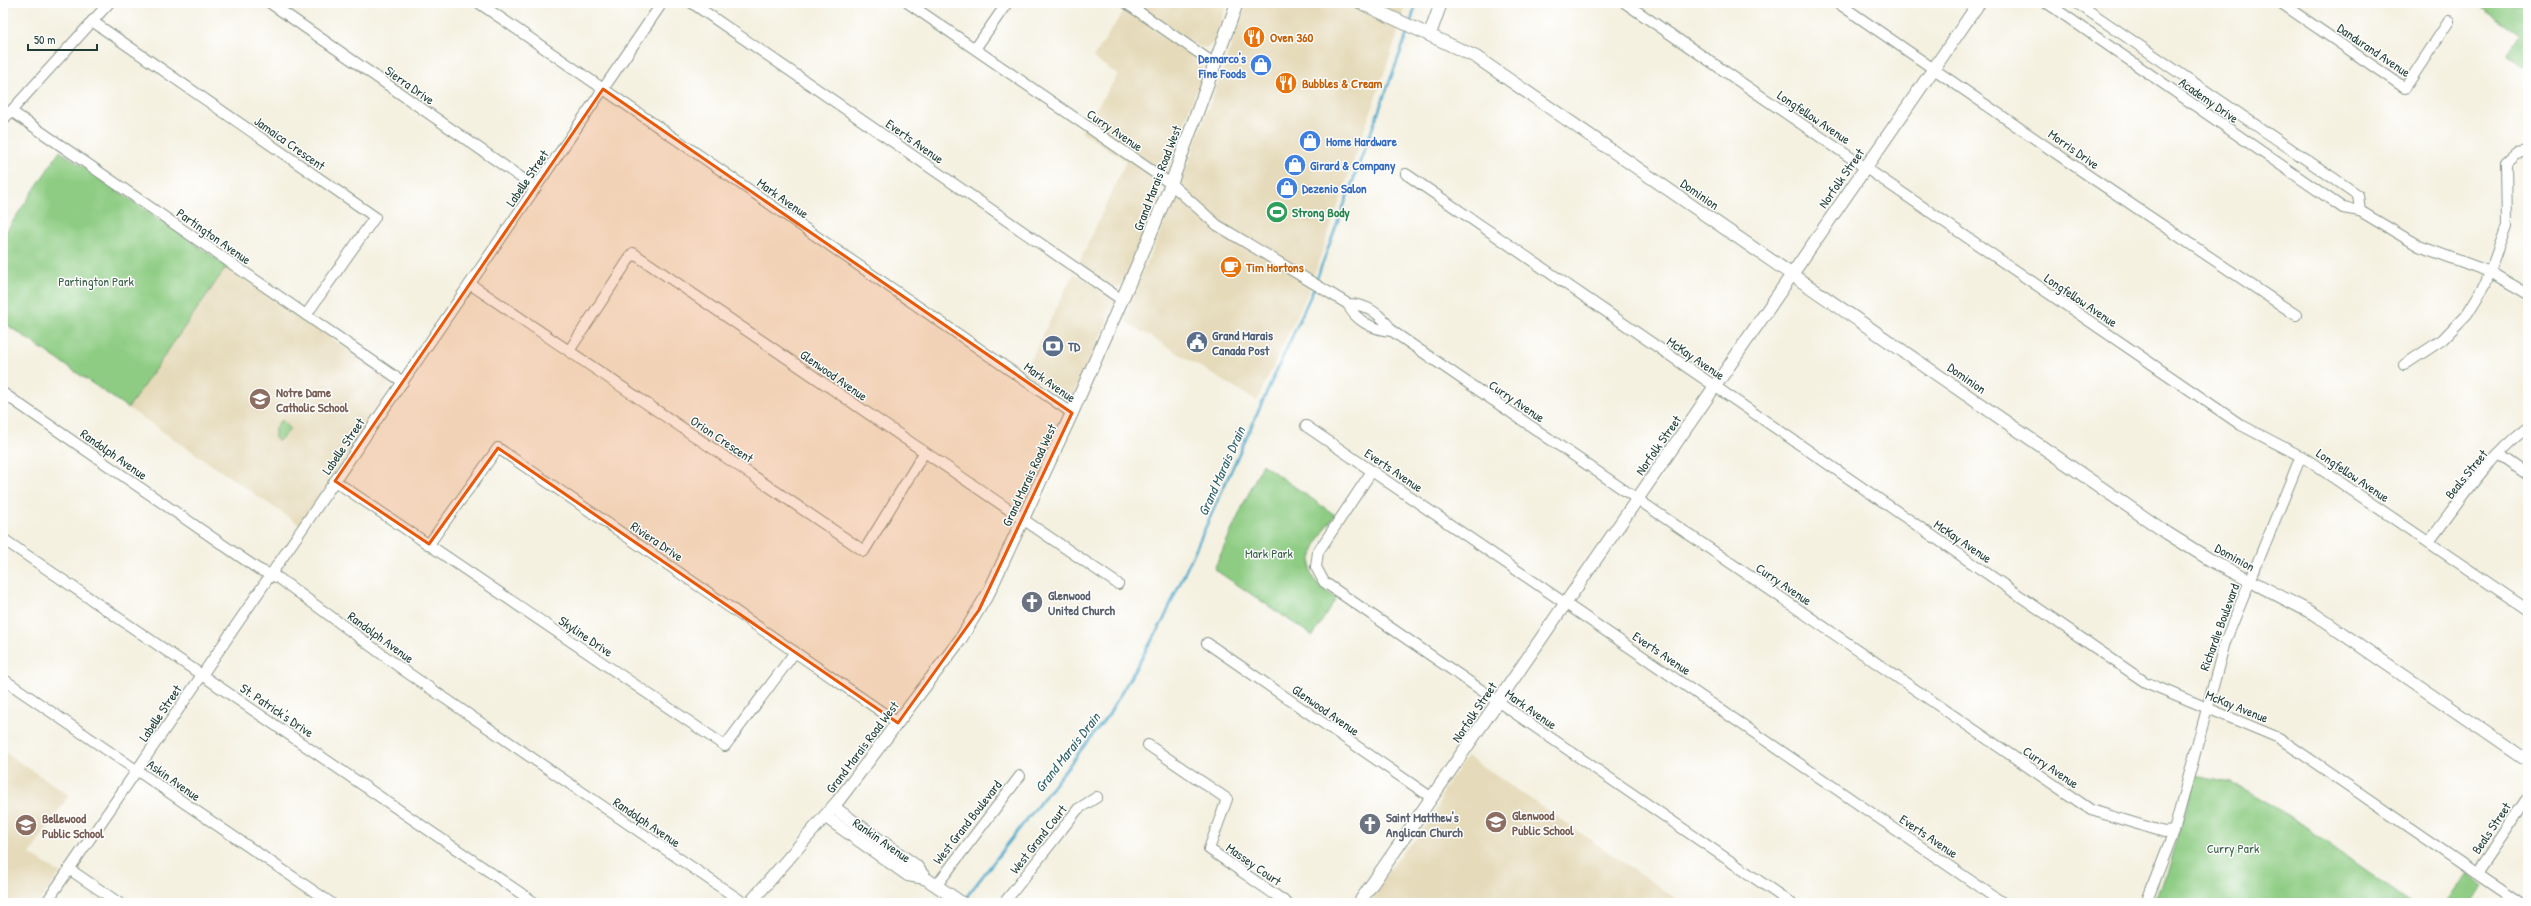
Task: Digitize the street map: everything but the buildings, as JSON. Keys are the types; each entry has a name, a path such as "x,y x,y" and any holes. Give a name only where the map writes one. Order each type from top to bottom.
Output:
{"street":[{"path":"3,120 109,3"},
{"name":"Sierra Drive","path":"270,3 536,188"},
{"name":"Mark Avenue","path":"479,3 1072,413"},
{"name":"Labelle Street","path":"46,903 662,3"},
{"name":"Everts Avenue","path":"692,3 1122,300"},
{"name":"Curry Avenue","path":"908,3 1171,184 1217,225 1275,261 1299,272 1348,304 1358,304 1374,311 1385,320 1392,331 2091,810 2164,832 2174,831"},
{"path":"975,49 1007,3"},
{"path":"1126,3 1215,64"},
{"name":"Grand Marais Road West","path":"750,903 826,817 960,640 979,610 1023,521 1122,300 1171,184 1237,3"},
{"name":"Dominion","path":"1361,3 1390,18 1430,34 1476,57 2167,533 2250,581 2314,614 2528,761"},
{"path":"1430,34 1441,3"},
{"name":"Longfellow Avenue","path":"1625,3 2241,425 2300,456 2528,610"},
{"name":"Morris Drive","path":"1838,3 2296,315"},
{"name":"Norfolk Street","path":"1359,903 1979,3"},
{"name":"Academy Drive","path":"2047,3 2343,208 2360,211 2419,246 2490,272 2528,294"},
{"name":"Academy Drive","path":"2077,3 2358,195 2360,211"},
{"name":"Dandurand Avenue","path":"2281,3 2405,88 2449,21"},
{"name":"Jamaica Crescent","path":"92,21 375,217 306,315"},
{"name":"Partington Avenue","path":"11,111 403,382"},
{"path":"2404,365 2442,340 2467,314 2485,285 2507,226 2506,162 2516,153 2528,151"},
{"name":"McKay Avenue","path":"1406,174 2145,682 2279,738 2519,903"},
{"name":"Glenwood Avenue","path":"569,351 633,253 1023,521 1118,584"},
{"name":"Orion Crescent","path":"470,284 864,551 924,453"},
{"name":"Curry Avenue","path":"1348,304 1351,312 1359,319 1380,330 1392,331"},
{"name":"Randolph Avenue","path":"3,393 258,569 280,579 409,674 744,903"},
{"name":"Everts Avenue","path":"1306,426 2003,903"},
{"name":"Beals Street","path":"2429,542 2498,454 2528,427"},
{"name":"Riviera Drive","path":"429,544 498,448 898,722"},
{"path":"2498,454 2528,475"},
{"name":"Richardie Boulevard","path":"2146,903 2174,831 2225,642 2300,456"},
{"name":"Mark Avenue","path":"1372,471 1318,552 1316,567 1324,582 1791,903"},
{"name":"Skyline Drive","path":"335,481 725,746 795,652"},
{"name":"St. Patrick's Drive","path":"3,539 535,903"},
{"name":"Glenwood Avenue","path":"1207,643 1432,798"},
{"name":"Askin Avenue","path":"3,679 331,903"},
{"name":"Massey Court","path":"1148,745 1227,799 1210,849 1287,903"},
{"name":"West Grand Boulevard","path":"941,889 1020,776"},
{"name":"West Grand Court","path":"1004,903 1078,809 1097,797"},
{"name":"Beals Street","path":"2476,873 2528,797"},
{"name":"Rankin Avenue","path":"833,807 916,866 925,878 962,903"},
{"name":"Rankin Avenue","path":"826,817 908,875 925,878"},
{"path":"69,869 119,903"}],"highlighted area":[{"path":"603,89 1072,413 979,610 898,723 498,448 429,544 335,481"}],"shaded area":[{"path":"1134,3 1228,3 1214,42 1207,48 1197,46"},
{"path":"1247,3 1405,3 1397,36 1309,290 1257,401 1121,319 1171,209"},
{"path":"1125,9 1195,57 1203,66 1203,73 1128,278 1119,287 1109,285 1079,263 1126,161 1081,131 1118,75 1093,58"},
{"name":"Notre Dame Catholic School","path":"227,266 391,379 394,385 392,391 300,525 128,408"},
{"path":"1074,273 1117,300 1074,394 1069,400 1060,398 1024,372"},
{"name":"Bellewood Public School","path":"3,751 69,795 30,854 60,873 39,903 3,903"},
{"name":"Glenwood Public School","path":"1467,756 1683,903 1370,903 1379,885 1403,851 1416,839 1438,806 1443,790"}],"green space":[{"path":"2473,3 2528,3 2528,69 2507,54 2519,34"},
{"name":"Partington Park","path":"60,151 227,266 128,408 3,322 3,236"},
{"path":"280,421 283,421 290,430 279,441 275,438 275,428"},
{"name":"Mark Park","path":"1262,464 1335,515 1315,547 1310,566 1311,575 1316,583 1336,598 1313,636 1214,569"},
{"name":"Curry Park","path":"2196,775 2230,782 2288,815 2411,903 2154,903 2168,871"},
{"path":"2467,872 2484,886 2470,903 2445,903"}],"waterway":[{"name":"Grand Marais Drain","path":"1411,22 1416,3"},
{"name":"Grand Marais Drain","path":"1316,281 1409,29"},
{"name":"Grand Marais Drain","path":"964,900 1109,714 1163,621 1315,286"}],"place":[{"name":"Oven 360","path":"1254,37"},
{"name":"Demarco's Fine Foods","path":"1261,65"},
{"name":"Bubbles & Cream","path":"1286,83"},
{"name":"Home Hardware","path":"1310,141"},
{"name":"Girard & Company","path":"1295,165"},
{"name":"Dezenio Salon","path":"1287,188"},
{"name":"Strong Body","path":"1277,212"},
{"name":"Tim Hortons","path":"1231,267"},
{"name":"Grand Marais Canada Post","path":"1197,342"},
{"name":"TD","path":"1053,346"},
{"name":"Notre Dame Catholic School","path":"260,399"},
{"name":"Glenwood United Church","path":"1032,602"},
{"name":"Glenwood Public School","path":"1496,822"},
{"name":"Saint Matthew's Anglican Church","path":"1370,824"},
{"name":"Bellewood Public School","path":"26,825"}]}
